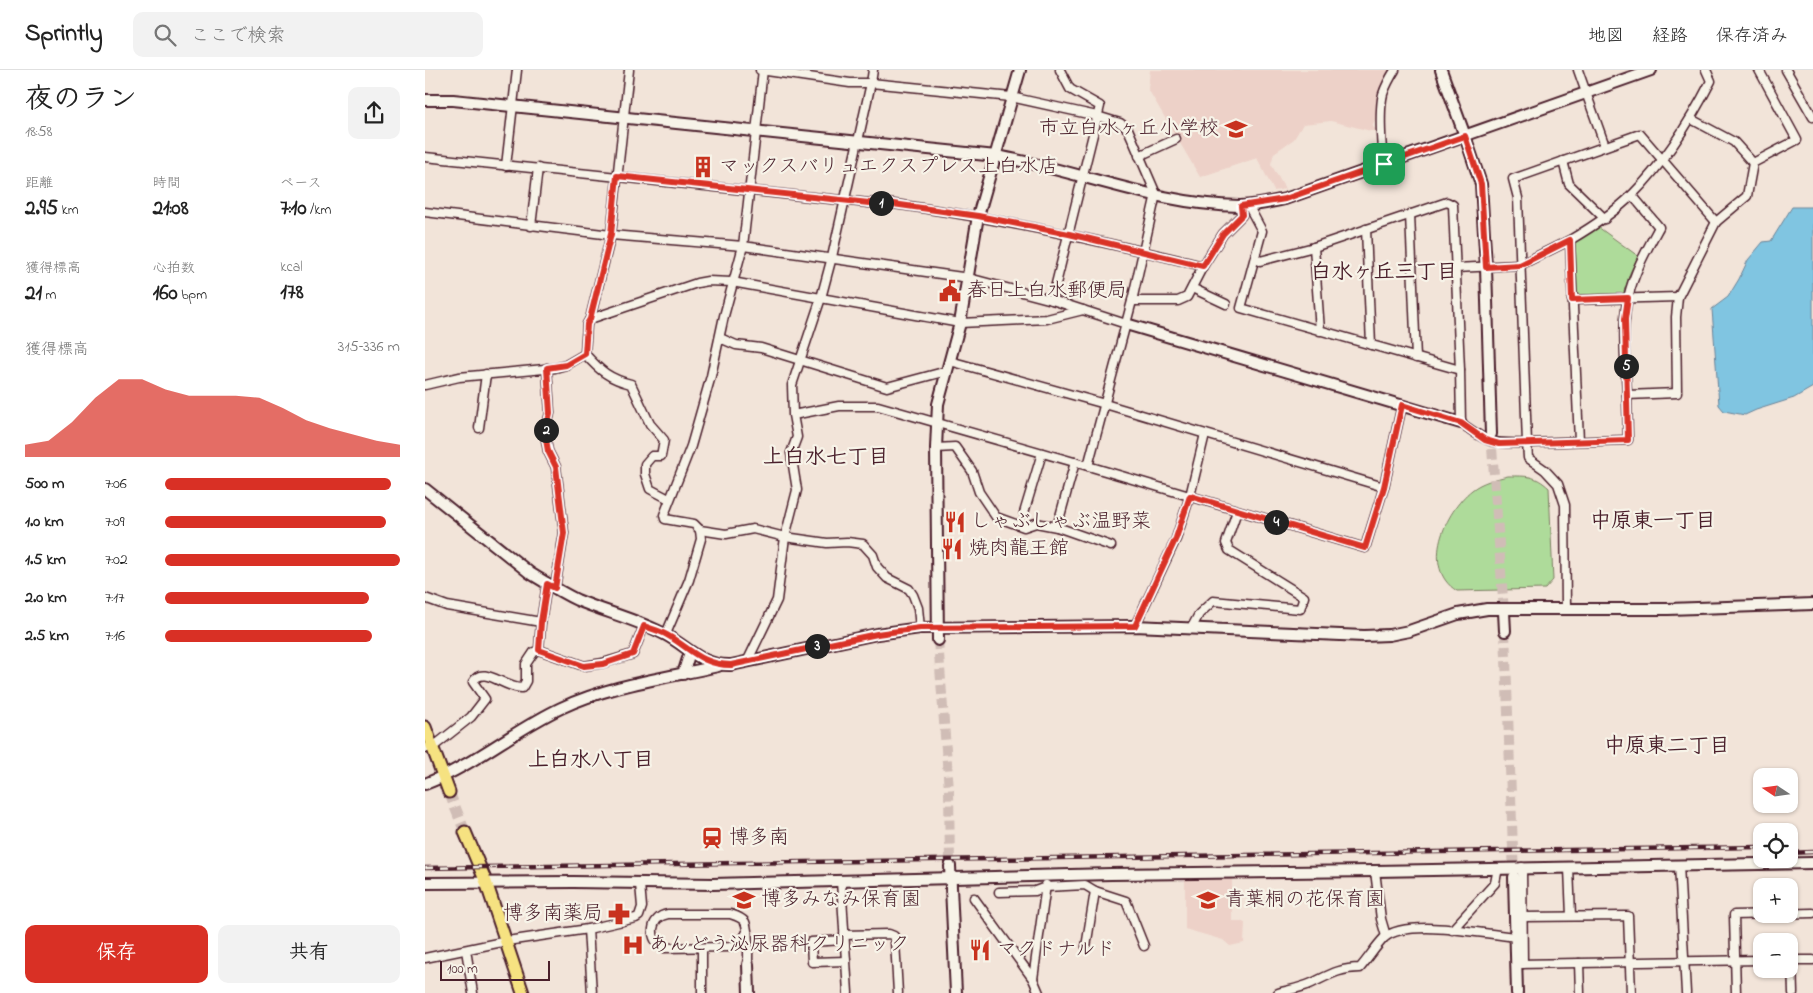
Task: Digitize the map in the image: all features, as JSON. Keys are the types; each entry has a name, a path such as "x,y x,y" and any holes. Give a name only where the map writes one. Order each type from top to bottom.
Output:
{"main road":[{"path":"425,727 429,748 449,792"},
{"path":"465,832 486,882 523,993"}],"street":[{"path":"506,166 511,107 517,70"},
{"path":"629,70 611,234 590,319 587,324 585,354 595,365 615,380 631,384 650,424 664,440 661,456 652,456 645,464 645,474 650,489 669,499"},
{"path":"759,70 850,83 871,83 1011,97 1097,116 1120,123 1128,129 1156,194 1132,301 1088,466"},
{"path":"666,634 689,580 701,539 700,530 695,524 665,519 664,515 691,446 743,246 763,70"},
{"path":"747,662 777,600 785,537 797,490 791,453 797,436 793,415 792,385 821,298 832,257 873,70"},
{"path":"938,640 936,448 938,404 960,323 978,216 1020,70"},
{"path":"1052,300 1099,106 1070,89 1060,70"},
{"path":"1384,164 1381,152 1382,96 1395,70"},
{"path":"1441,70 1481,184 1486,267 1491,434"},
{"path":"1578,70 1605,146"},
{"path":"425,100 453,100 996,156 1156,194 1213,204 1245,206 1285,199 1651,70"},
{"path":"1455,268 1520,265 1570,240 1605,218 1632,195 1662,161 1691,119 1711,81 1706,70"},
{"path":"1753,163 1797,140 1759,70"},
{"path":"1786,70 1813,117"},
{"path":"1691,119 1734,142 1753,163"},
{"path":"1567,609 1565,505 1557,484 1545,470 1528,458 1518,198 1513,178 1640,134 1715,222"},
{"path":"1139,156 1176,139"},
{"path":"425,158 869,203 879,202 978,216 1069,234 1203,266"},
{"path":"1563,161 1569,184 1605,218"},
{"path":"1627,395 1677,393 1676,317 1679,297 1715,222 1747,196 1753,163"},
{"path":"531,226 538,168"},
{"path":"425,212 531,226 743,246 832,257 969,278 1086,310 1126,324 1461,423 1485,440 1499,444 1527,444 1628,440 1625,319 1628,298 1641,260 1659,227 1632,195"},
{"path":"1255,258 1259,260 1314,247 1447,202 1453,204 1461,423"},
{"path":"1245,206 1262,232 1241,308 1460,370"},
{"path":"1132,301 1178,301 1187,297 1223,234 1242,215 1245,206"},
{"path":"1410,214 1416,358"},
{"path":"1366,229 1371,345"},
{"path":"1570,240 1579,441"},
{"path":"1314,247 1320,330"},
{"path":"590,319 697,283 709,281 733,282 960,323 1047,319 1086,310"},
{"path":"1192,288 1226,304"},
{"path":"1572,300 1679,297"},
{"path":"720,338 736,345 761,348 887,387 948,366 1105,404 1384,487"},
{"path":"425,385 459,377 566,365 585,354"},
{"path":"539,650 541,622 564,533 556,467 548,451 545,434 550,413 547,368"},
{"path":"479,428 486,374"},
{"path":"793,415 839,406 878,406 1365,548 1384,487 1402,405"},
{"path":"1135,626 1176,538 1190,496 1205,434"},
{"path":"936,448 955,447 972,471 979,492 996,518 1025,527 1035,523 1057,527 1111,546"},
{"path":"1024,513 1042,453"},
{"path":"1057,527 1075,462"},
{"path":"425,489 530,573 551,586 576,599 666,634 690,652 706,661 720,665"},
{"path":"1191,629 1199,614 1213,602 1300,609 1304,597 1229,550 1226,543 1237,510"},
{"path":"700,530 726,534 753,529 785,537 827,543 847,542 863,544 873,555 877,567 887,578 909,589 918,608 920,628"},
{"path":"425,598 447,606 541,622"},
{"path":"425,784 443,777 536,721 589,696 720,665 731,665 877,634 920,628 1135,626 1364,636 1389,635 1409,631 1458,614 1487,608 1668,609 1813,604"},
{"path":"1504,612 1505,631"},
{"path":"429,748 471,717 485,699 473,682 481,674 490,676 514,689 522,688 526,681 527,664 533,652 539,650 584,666 603,664 633,654 644,626"},
{"path":"683,674 690,652"},
{"path":"999,892 1035,891 1046,882 1111,874 1813,863"},
{"path":"1679,865 1686,993"},
{"path":"949,866 956,993"},
{"path":"1452,930 1495,883 1497,868"},
{"path":"1517,993 1523,917 1522,868"},
{"path":"1569,868 1571,916"},
{"path":"1375,871 1381,920 1386,936"},
{"path":"425,883 573,882 640,884 841,881 950,877 1085,885 1095,891 1126,901 1144,946"},
{"path":"1514,877 1515,937 1520,964"},
{"path":"841,881 848,993"},
{"path":"1033,979 1046,882"},
{"path":"425,958 507,941 588,929 639,916 642,907 640,884"},
{"path":"1086,948 1095,891"},
{"path":"973,898 1033,979 1039,993"},
{"path":"1736,993 1734,915 1813,913"},
{"path":"747,932 738,945 730,947 665,948 658,945 655,940 655,920 661,915 668,914 730,914 739,916 745,922 747,932 749,993"},
{"path":"1523,917 1628,916 1631,993"},
{"path":"1278,993 1311,984 1339,970 1360,968 1386,936 1397,931 1413,928 1515,937"},
{"path":"588,929 592,993"},
{"path":"846,961 812,962 811,942 889,934 893,936 895,940 898,993"},
{"path":"730,947 737,950 748,964"},
{"path":"702,948 702,993"},
{"path":"466,950 473,993"},
{"path":"1520,964 1753,960"},
{"path":"1798,960 1813,960"},
{"path":"1579,963 1580,993"},
{"path":"1792,978 1793,993"}],"shaded area":[{"name":"市立白水ヶ丘小学校","path":"1150,70 1391,70 1384,81 1380,94 1379,117 1372,126 1378,131 1331,121 1303,124 1294,139 1274,153 1271,164 1285,189 1274,191 1257,158 1200,177 1148,89"},
{"name":"青葉桐の花保育園","path":"1185,879 1232,879 1232,921 1245,923 1244,943 1230,946 1223,940 1185,929"}],"green space":[{"path":"1598,227 1638,256 1623,295 1576,296 1574,242"},
{"path":"1508,476 1530,477 1549,488 1553,580 1545,589 1457,591 1446,581 1440,568 1438,554 1446,525 1453,511 1472,490 1484,483"}],"water":[{"path":"1792,207 1813,207 1813,387 1794,398 1745,415 1724,411 1719,405 1712,309 1728,297 1748,260 1763,242 1771,241"}],"tunnel":[{"path":"1491,434 1504,612"},
{"path":"1505,631 1514,877"},
{"path":"938,640 949,790 950,866"},
{"path":"449,792 465,832"}],"railway":[{"path":"425,868 1753,847"},
{"path":"1798,853 1813,852"}],"place":[{"name":"市立白水ヶ丘小学校","path":"1236,129"},
{"name":"マックスバリュエクスプレス上白水店","path":"703,167"},
{"name":"春日上白水郵便局","path":"950,291"},
{"name":"しゃぶしゃぶ温野菜","path":"955,522"},
{"name":"焼肉龍王館","path":"952,549"},
{"name":"博多南","path":"712,838"},
{"name":"博多みなみ保育園","path":"744,900"},
{"name":"青葉桐の花保育園","path":"1208,900"},
{"name":"博多南薬局","path":"619,914"},
{"name":"あんどう泌尿器科クリニック","path":"633,945"},
{"name":"マクドナルド","path":"980,950"}],"district":[{"name":"白水ヶ丘三丁目","path":"1384,273"},
{"name":"上白水七丁目","path":"826,458"},
{"name":"中原東一丁目","path":"1653,522"},
{"name":"中原東二丁目","path":"1667,747"},
{"name":"上白水八丁目","path":"591,761"}],"route":[{"path":"1465,136 1481,184 1486,267 1520,265 1570,240 1572,300 1628,298 1625,319 1628,440 1499,444 1485,440 1461,423 1402,405 1384,487 1365,548 1190,496 1176,538 1135,626 920,628 877,634 731,665 720,665 706,661 687,650 666,634 644,626 633,654 603,664 584,666 539,650 547,584 555,588 564,533 556,467 548,451 545,434 550,413 547,368 566,365 585,354 587,324 590,319 611,234 617,176 869,203 879,202 978,216 1069,234 1203,266 1223,234 1242,215 1241,206 1285,199 1384,164 1465,136"}]}
